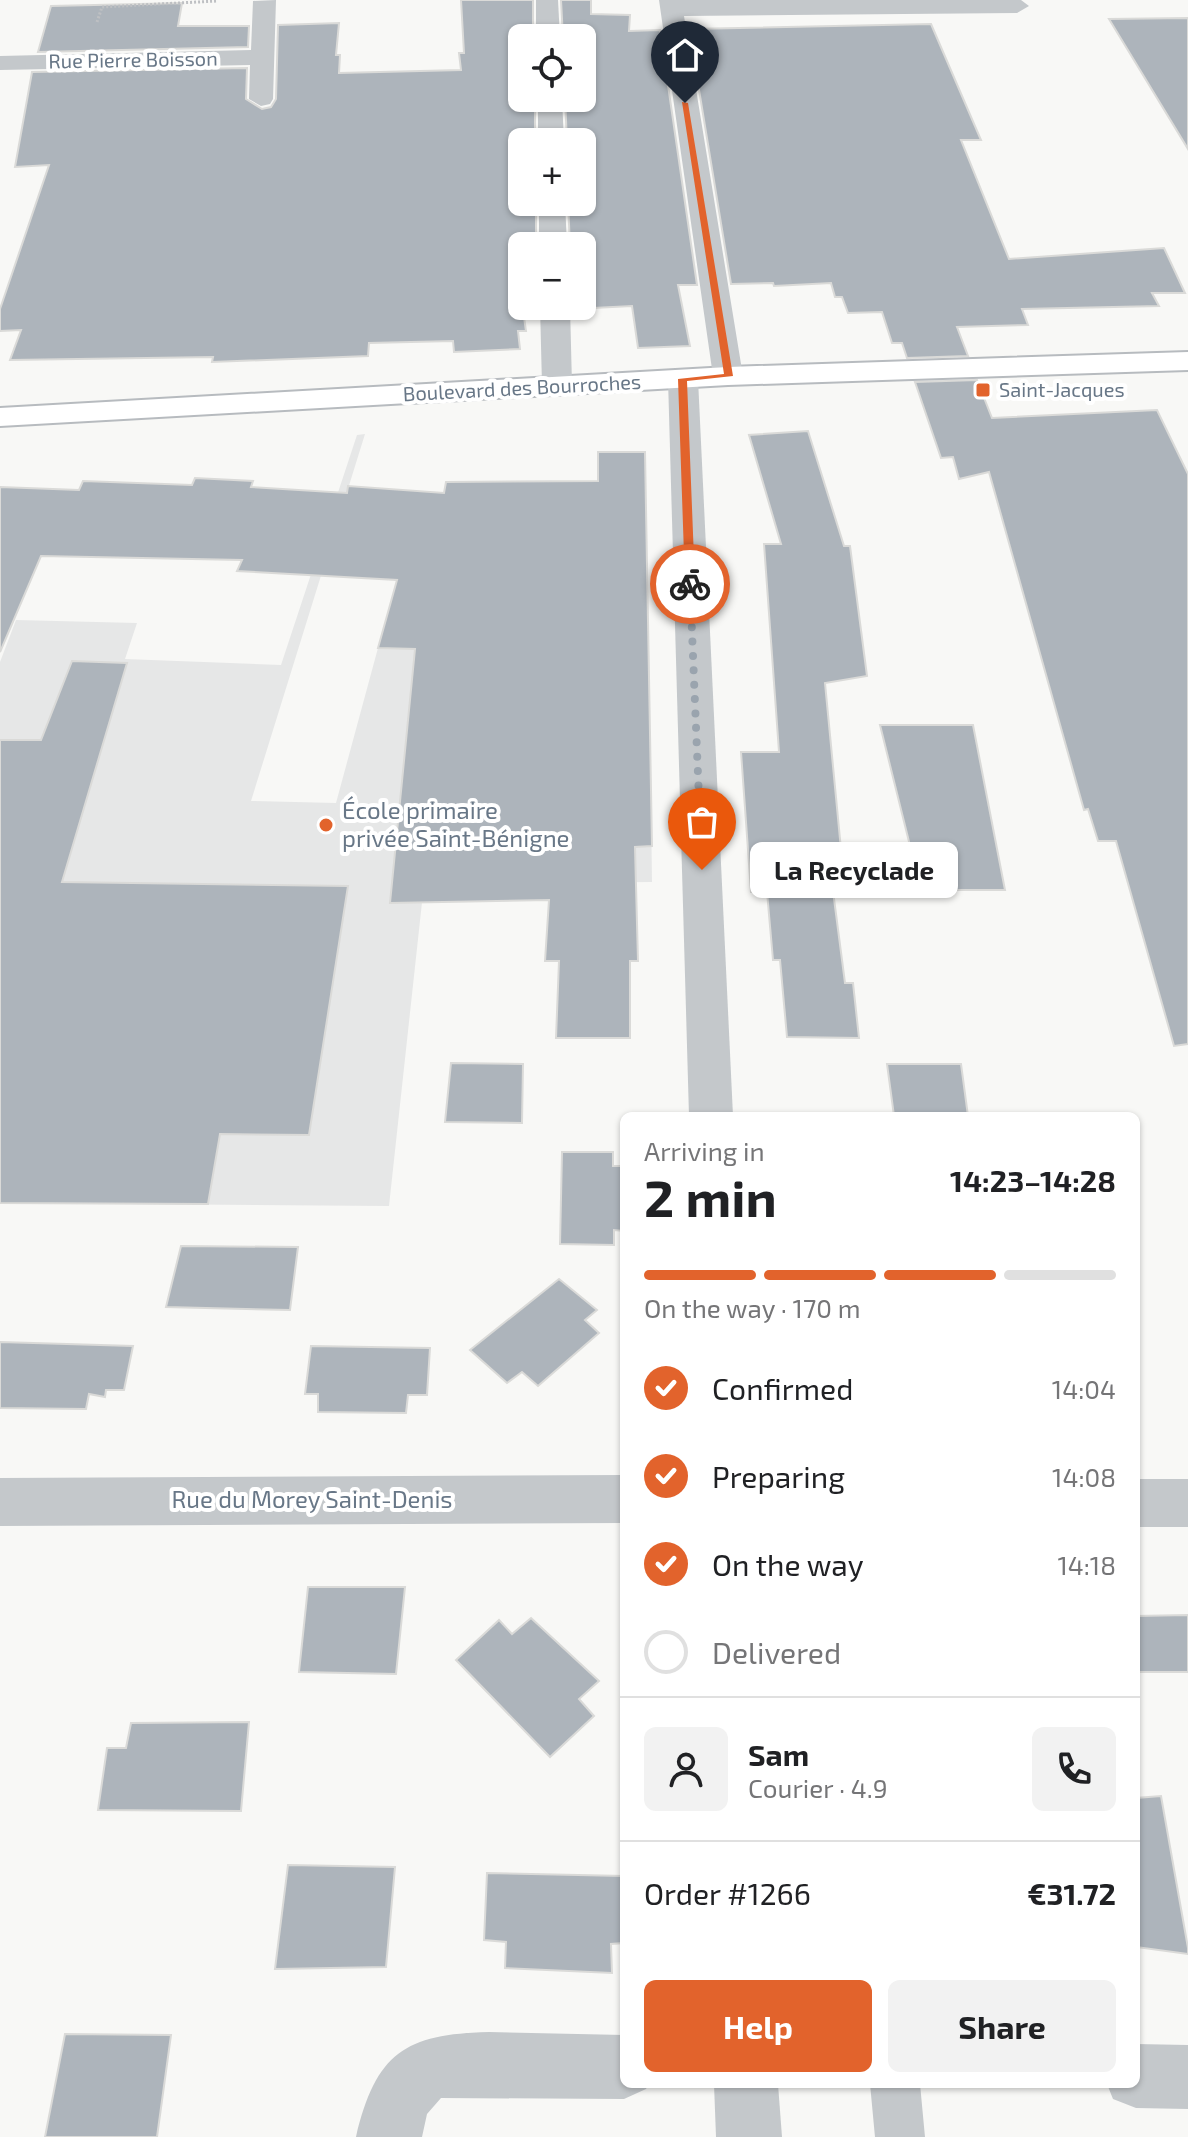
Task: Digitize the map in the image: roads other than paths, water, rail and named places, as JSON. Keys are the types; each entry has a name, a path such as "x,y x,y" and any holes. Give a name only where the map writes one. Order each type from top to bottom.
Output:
{"main road":[{"name":"Boulevard des Bourroches","path":"0,417 728,376 1188,361"}],"street":[{"path":"547,0 548,24"},
{"path":"261,99 265,1"},
{"path":"728,376 670,4 1017,6"},
{"name":"Rue Pierre Boisson","path":"0,63 265,57"},
{"path":"555,320 557,385"},
{"path":"683,379 711,1112"},
{"name":"Rue du Morey Saint-Denis","path":"0,1502 620,1499"},
{"path":"1140,1503 1188,1503"},
{"path":"389,2137 398,2097 428,2068 471,2064 620,2067"},
{"path":"1140,2076 1188,2077"},
{"path":"746,2088 749,2137"}],"lane":[{"path":"895,2088 900,2137"}],"place":[{"name":"Saint-Jacques","path":"983,390"},
{"name":"École primaire privée Saint-Bénigne","path":"326,825"},
{"name":"La Recyclade","path":"702,870"}]}
